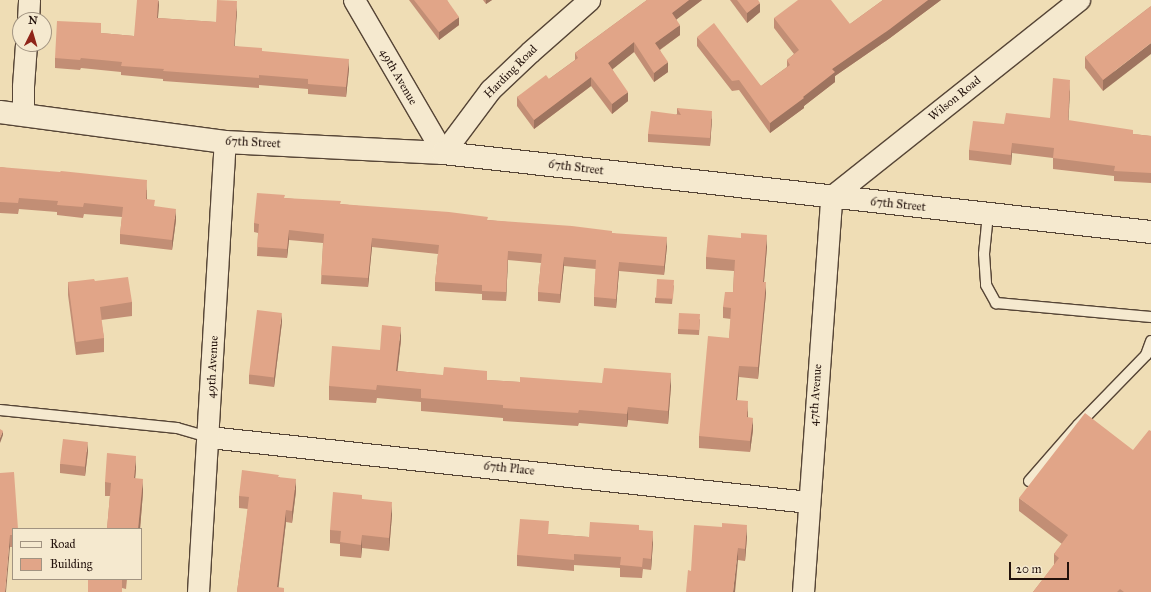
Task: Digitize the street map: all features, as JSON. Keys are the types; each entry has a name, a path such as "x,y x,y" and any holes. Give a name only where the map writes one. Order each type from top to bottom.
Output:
{"street":[{"path":"28,12 29,0"},
{"name":"49th Avenue","path":"354,0 443,153"},
{"name":"Harding Road","path":"443,153 490,90 530,52 589,0"},
{"name":"Wilson Road","path":"831,198 1078,0"},
{"path":"23,114 25,52"},
{"name":"67th Street","path":"0,112 226,142 443,153 831,198 1151,232"},
{"name":"49th Avenue","path":"198,592 209,437 226,142"},
{"name":"47th Avenue","path":"803,592 808,502 831,198"},
{"name":"67th Place","path":"209,437 808,502"}],"lane":[{"path":"988,214 984,254 986,285 996,303 1151,317"},
{"path":"1029,481 1078,424 1146,355 1151,340"},
{"path":"0,410 177,428 209,437"}],"building":[{"path":"137,0 158,0 157,18 216,22 217,0 237,1 234,46 262,48 262,51 349,59 346,87 308,84 308,79 259,75 259,78 163,71 164,69 121,66 122,62 81,58 80,60 55,58 57,21 101,23 101,33 134,36"},
{"path":"414,0 447,0 459,17 439,32"},
{"path":"647,0 689,0 672,13 680,25 655,43 668,62 654,73 634,42 608,63 628,92 612,104 591,77 534,120 517,97 546,75 549,79 578,58 575,53"},
{"path":"737,0 758,0 760,3 747,13"},
{"path":"798,0 831,0 850,24 883,0 928,0 890,29 832,69 835,72 803,97 804,98 770,123 739,80 732,81 697,37 714,23 761,86 790,65 787,60 799,50 774,18"},
{"path":"1151,6 1151,43 1103,80 1085,57"},
{"path":"1053,78 1070,80 1068,120 1133,130 1133,134 1151,136 1151,173 1114,171 1115,166 1053,158 1054,148 1012,143 1011,155 969,150 973,121 1004,124 1006,113 1050,118"},
{"path":"677,108 712,111 710,138 648,134 651,111 681,115"},
{"path":"0,167 61,171 147,180 146,199 155,200 154,206 176,209 172,240 120,234 123,207 84,203 83,207 57,205 58,201 19,198 18,203 0,202"},
{"path":"257,193 285,195 284,198 341,201 340,204 449,212 488,217 487,220 572,226 612,231 612,233 667,237 664,266 619,262 616,299 594,297 596,260 564,257 560,294 538,292 542,254 508,251 506,292 482,291 482,285 435,282 439,245 372,238 368,278 321,275 324,234 289,230 287,249 257,247 259,224 254,223"},
{"path":"741,233 767,235 763,282 766,282 758,367 739,366 736,400 748,401 747,417 753,418 750,441 699,436 708,336 729,338 731,308 723,307 725,292 733,292 735,260 706,257 708,235 741,238"},
{"path":"128,277 132,302 100,307 104,338 76,342 68,282 94,279 95,281"},
{"path":"657,279 674,280 673,299 656,298"},
{"path":"257,310 282,313 274,378 249,375"},
{"path":"679,313 700,314 699,330 678,329"},
{"path":"382,325 401,327 396,371 443,375 444,367 487,371 487,380 520,382 520,377 602,383 604,368 671,373 668,411 628,407 627,414 579,410 578,413 503,408 503,405 421,398 421,389 377,385 376,390 329,386 332,346 380,350"},
{"path":"1085,413 1133,450 1149,430 1151,431 1151,592 1124,592 1120,589 1117,592 1033,592 1059,558 1054,554 1068,535 1019,498"},
{"path":"0,429 3,431 0,438"},
{"path":"63,439 88,442 85,467 60,464"},
{"path":"107,453 136,456 134,478 143,479 138,528 107,528 111,483 105,482"},
{"path":"242,470 296,479 292,511 286,510 277,587 284,588 284,592 237,592 249,497 239,496"},
{"path":"14,472 18,528 12,528 12,535 10,535 5,592 0,592 0,473"},
{"path":"333,492 362,495 362,499 392,502 389,538 362,535 361,545 340,542 341,531 330,530"},
{"path":"520,519 549,521 548,534 589,537 590,522 639,525 639,530 653,531 651,559 643,558 642,567 620,565 621,557 574,554 574,560 517,555"},
{"path":"722,523 747,525 745,549 738,548 733,592 686,592 688,570 691,571 694,525 722,527"},
{"path":"88,580 122,580 122,592 88,592"}]}
